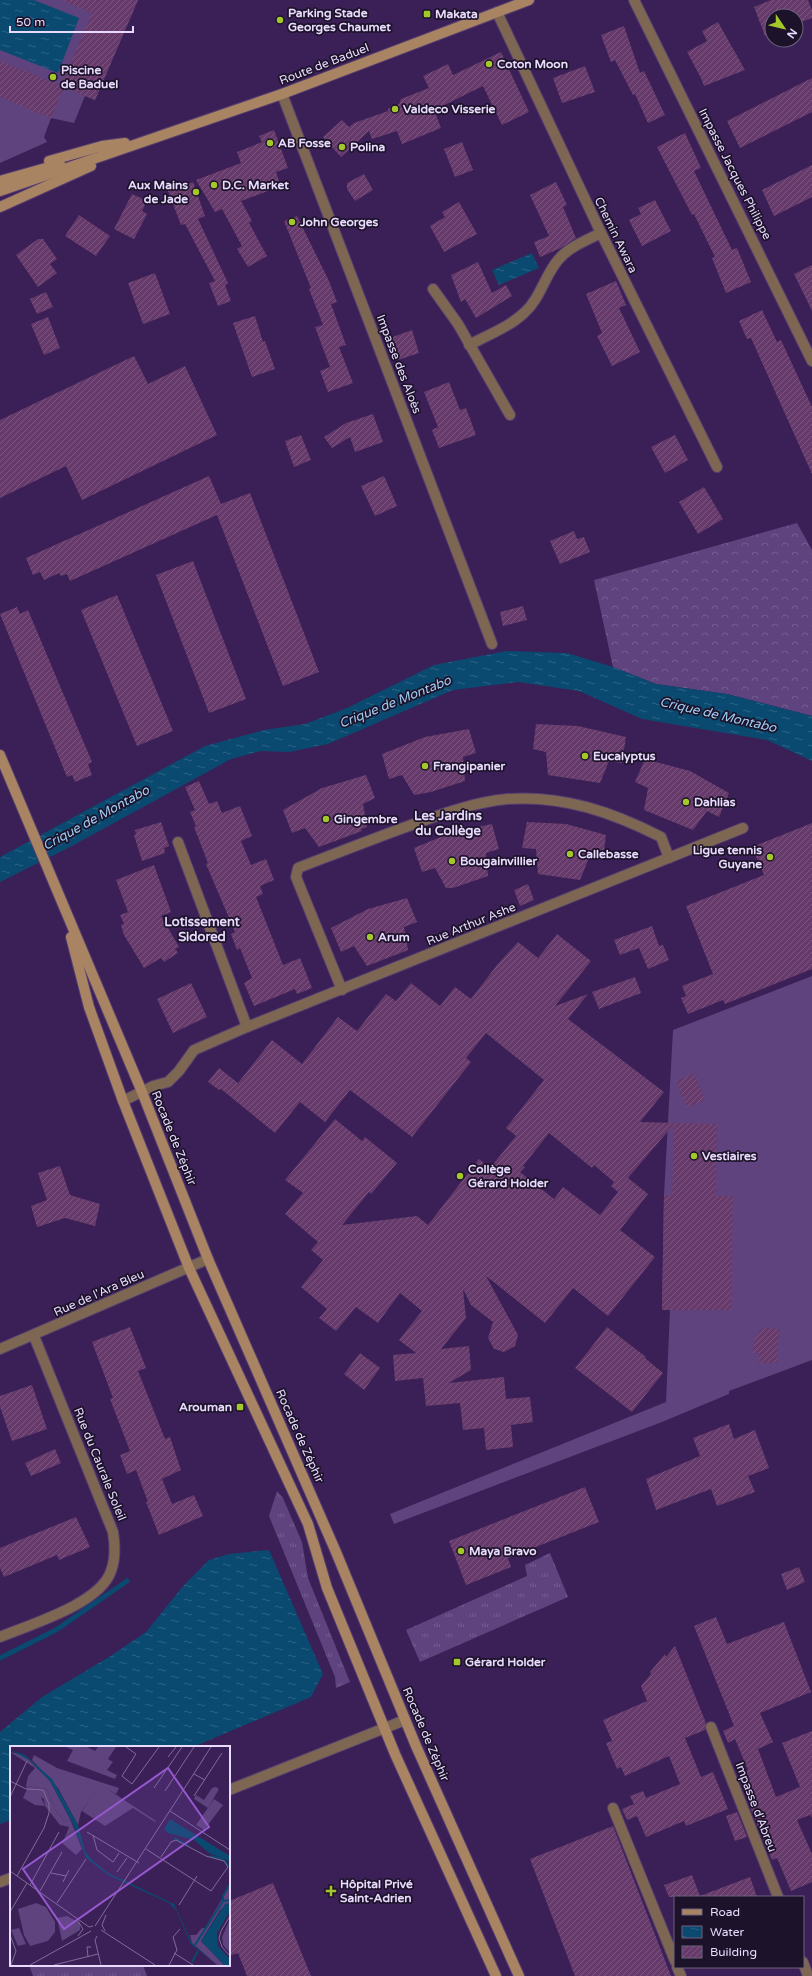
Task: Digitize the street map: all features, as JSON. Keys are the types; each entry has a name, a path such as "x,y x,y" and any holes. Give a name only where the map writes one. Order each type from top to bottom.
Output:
{"main road":[{"name":"Route de Baduel","path":"0,192 282,94 529,0"},
{"name":"Route de Baduel","path":"0,181 149,139"},
{"path":"0,174 102,146 149,139"},
{"path":"0,207 149,139"},
{"name":"Rocade de Zéphir","path":"0,755 29,828 142,1092 208,1259 336,1552 405,1720 519,1976"},
{"name":"Rocade de Zéphir","path":"62,904 88,1007 123,1101 189,1268 308,1524 327,1588 385,1728 496,1976"}],"street":[{"name":"Impasse Jacques Philippe","path":"634,0 812,361"},
{"name":"Chemin Awara","path":"497,12 601,233 717,467"},
{"name":"Impasse des Aloès","path":"282,94 492,644"},
{"path":"469,345 499,329 525,312 540,291 559,258 601,233"},
{"path":"433,289 458,324 510,414"},
{"path":"342,990 296,877 298,868 363,842 465,806 508,799 545,800 579,805 626,820 661,837 669,858"},
{"name":"Rue Arthur Ashe","path":"123,1101 153,1086 168,1082 179,1071 194,1050 247,1027 743,828"},
{"path":"178,842 247,1027"},
{"name":"Rue de l'Ara Bleu","path":"0,1349 34,1336 208,1259"},
{"name":"Rue du Caurale Soleil","path":"0,1636 77,1605 99,1591 111,1572 115,1555 114,1532 34,1336"},
{"path":"230,1790 405,1720"},
{"name":"Impasse d'Abreu","path":"711,1727 778,1896"},
{"path":"613,1808 674,1959"},
{"path":"0,1882 10,1878"},
{"path":"804,1965 808,1976"}],"green space":[{"name":"Piscine de Baduel","path":"0,0 138,0 95,100 85,96 74,123 51,118 44,137 47,142 0,163"},
{"path":"797,523 812,550 812,716 727,694 656,684 613,667 594,580"},
{"path":"812,976 812,1360 729,1391 729,1394 662,1422 394,1524 390,1514 666,1402 670,1310 662,1310 664,1195 673,1030"},
{"path":"277,1491 283,1498 302,1542 308,1578 350,1682 336,1688 335,1677 269,1516"},
{"path":"550,1553 568,1597 420,1662 406,1630 527,1576 525,1565"},
{"path":"29,1966 143,1966 147,1976 33,1976"}],"water":[{"path":"0,0 34,0 79,18 58,73 0,50"},
{"path":"532,253 539,268 499,285 492,270"},
{"name":"Crique de Montabo","path":"506,651 567,653 613,667 656,684 727,694 812,716 812,761 767,740 642,719 579,691 518,682 453,690 328,744 289,752 261,751 231,759 70,847 0,882 0,857 205,746 264,730 305,724 347,708 434,665"},
{"path":"269,1550 323,1674 311,1697 195,1746 10,1746 10,1820 0,1824 0,1732 42,1697 109,1657 146,1632 184,1585 209,1560 229,1554"}],"building":[{"path":"61,0 138,0 95,100 61,86 92,13"},
{"path":"771,0 808,0 812,10 812,18 804,21 804,8 764,8 764,33 754,7"},
{"path":"718,22 745,70 704,86 687,52 707,41 702,31"},
{"path":"624,26 640,73 644,71 665,115 648,123 635,94 633,95 615,60 611,62 601,35"},
{"path":"501,52 529,112 502,125 483,86 434,110 441,128 402,144 397,131 372,139 369,131 341,157 323,137 342,120 349,127 354,123 388,111 388,109 399,104 401,99 429,88 423,76 448,64 453,75"},
{"path":"0,61 64,87 51,118 0,97"},
{"path":"585,66 595,92 562,103 553,78"},
{"path":"812,78 812,112 740,148 727,121"},
{"path":"274,130 288,168 276,172 281,186 241,201 252,221 249,223 267,256 248,267 237,249 242,246 222,209 215,212 196,180 241,163 237,152 262,142 259,136"},
{"path":"685,133 701,168 694,171 732,250 737,248 751,282 726,293 712,258 715,257 694,214 692,215 657,147"},
{"path":"462,142 473,170 455,177 444,149"},
{"path":"812,165 812,197 774,216 762,190"},
{"path":"364,174 373,190 355,201 347,189 347,183"},
{"path":"193,182 205,216 198,219 228,283 225,285 231,301 218,306 209,283 215,281 185,224 181,225 168,191"},
{"path":"556,182 567,205 563,207 576,238 561,248 540,257 534,242 549,236 530,195"},
{"path":"132,194 147,201 142,211 147,214 134,239 114,229"},
{"path":"655,200 671,231 642,246 629,220 641,214 638,208"},
{"path":"459,202 477,234 444,252 430,226 445,217 442,212"},
{"path":"79,215 110,236 96,256 65,236"},
{"path":"297,216 329,281 337,302 331,304 346,345 339,347 353,383 328,392 320,371 330,367 315,327 323,325 309,289 311,288 284,221"},
{"path":"38,239 43,239 57,259 50,264 57,273 38,287 16,255"},
{"path":"478,262 492,293 506,285 512,296 476,318 465,299 461,302 451,275"},
{"path":"812,265 812,311 794,274"},
{"path":"155,273 170,314 143,324 128,283"},
{"path":"616,281 626,305 619,308 640,352 612,366 597,336 602,333 586,294"},
{"path":"46,292 53,307 37,314 30,299"},
{"path":"762,310 777,342 781,340 812,407 812,474 751,338 747,339 739,321"},
{"path":"255,316 263,342 265,341 275,369 252,377 233,323"},
{"path":"48,317 60,348 44,355 31,324"},
{"path":"412,330 419,353 398,360 390,338"},
{"path":"134,356 148,384 185,366 217,435 82,500 66,466 0,498 0,420"},
{"path":"449,382 460,410 466,408 476,435 439,448 432,430 438,427 424,392"},
{"path":"373,414 383,442 355,452 350,437 332,448 324,437 346,423"},
{"path":"301,435 311,460 294,467 285,441"},
{"path":"675,435 688,460 665,473 651,447"},
{"path":"209,476 221,504 250,493 319,672 283,686 217,515 70,581 67,574 61,576 59,573 44,580 40,572 33,575 26,558"},
{"path":"384,476 397,506 375,516 361,486"},
{"path":"704,487 723,519 698,534 679,502"},
{"path":"574,531 577,539 584,537 590,552 560,564 550,541"},
{"path":"193,561 246,699 209,713 156,575"},
{"path":"117,595 173,731 137,746 81,610"},
{"path":"523,606 527,620 503,626 500,612"},
{"path":"17,607 20,614 28,610 92,762 88,764 92,775 75,782 72,775 67,777 0,614"},
{"name":"Eucalyptus","path":"536,724 578,726 626,737 622,763 609,761 600,783 548,775 546,752 533,749"},
{"name":"Frangipanier","path":"469,729 476,753 463,757 465,781 431,792 414,795 402,775 389,779 382,754 425,737"},
{"name":"Dahlias","path":"645,759 690,771 729,793 719,817 707,811 693,830 644,810 648,788 635,782"},
{"name":"Gingembre","path":"366,775 375,798 363,804 367,827 361,829 362,831 319,847 305,828 292,833 283,810 322,788"},
{"path":"199,781 209,804 217,801 222,813 240,806 252,836 241,841 251,865 266,859 274,880 260,886 263,894 256,897 283,965 300,958 312,988 297,994 295,989 254,1006 244,983 252,978 240,948 237,950 231,934 235,932 206,864 208,863 194,827 196,826 190,812 195,810 185,787"},
{"path":"161,822 169,846 164,848 165,853 142,861 134,835 136,834 135,830"},
{"name":"Callebasse","path":"527,822 566,824 606,835 603,860 589,858 580,880 538,874 536,849 522,848"},
{"path":"812,823 812,969 725,1004 723,1000 688,1014 681,998 686,996 682,986 713,974 686,906 764,875 752,847"},
{"name":"Bougainvillier","path":"492,824 499,849 486,853 488,876 453,888 446,888 435,868 422,872 414,848 453,832"},
{"path":"154,865 171,912 161,916 179,947 175,949 178,953 164,962 161,958 144,968 124,935 121,925 124,924 120,915 128,912 116,880"},
{"path":"528,884 534,900 520,906 514,890"},
{"name":"Arum","path":"407,898 417,922 404,927 408,950 367,966 354,946 341,952 331,928 368,909"},
{"path":"652,926 659,946 663,945 669,960 648,969 639,948 620,955 614,940"},
{"path":"557,934 591,961 555,1006 588,994 568,1019 664,1092 640,1122 717,1124 715,1196 733,1196 731,1310 662,1310 664,1195 672,1195 674,1124 628,1178 648,1194 620,1230 655,1257 608,1316 573,1288 545,1323 486,1276 518,1335 515,1346 504,1352 494,1349 488,1338 493,1322 471,1305 463,1289 466,1318 441,1349 469,1346 471,1370 449,1383 504,1377 506,1399 530,1397 533,1422 511,1425 513,1447 486,1450 484,1428 463,1430 460,1403 426,1406 423,1378 395,1381 393,1355 416,1353 399,1340 422,1311 400,1293 378,1323 356,1307 336,1331 319,1318 327,1309 301,1287 323,1260 311,1250 318,1242 285,1214 303,1193 285,1180 335,1119 362,1141 365,1137 397,1163 371,1194 369,1192 342,1225 417,1216 428,1225 479,1159 490,1168 516,1136 506,1128 544,1080 486,1033 466,1058 471,1062 412,1137 350,1090 325,1122 300,1102 275,1133 221,1089 219,1090 208,1082 219,1068 238,1083 272,1040 302,1064 338,1017 357,1031 386,994 396,1001 411,983 440,1006 455,987 471,999 497,965 518,942 538,958","holes":["549,1133 592,1168 594,1165 614,1182 611,1186 618,1192 600,1215 563,1187 554,1199 520,1172"]},
{"path":"635,977 641,993 599,1009 592,992"},
{"path":"191,983 207,1017 173,1033 157,999"},
{"path":"694,1073 705,1100 687,1107 676,1081"},
{"path":"60,1166 70,1195 100,1204 95,1226 65,1218 37,1227 31,1206 47,1200 38,1173"},
{"path":"130,1327 146,1368 138,1371 165,1439 170,1437 181,1470 162,1479 172,1504 194,1495 203,1516 159,1535 146,1502 148,1502 136,1470 127,1474 120,1455 130,1451 110,1399 113,1398 92,1342"},
{"path":"607,1327 646,1357 645,1358 663,1373 632,1412 575,1368"},
{"path":"762,1328 779,1329 777,1363 759,1363 759,1353 753,1353 754,1339"},
{"path":"360,1353 380,1368 364,1390 344,1374"},
{"path":"32,1385 47,1429 12,1441 0,1407 0,1396"},
{"path":"729,1424 734,1439 755,1430 769,1468 748,1476 755,1492 717,1506 711,1489 656,1510 646,1479 700,1456 693,1438"},
{"path":"55,1449 61,1463 31,1476 25,1463"},
{"path":"585,1487 599,1522 508,1558 511,1567 466,1585 449,1541"},
{"path":"76,1517 90,1547 59,1560 57,1555 4,1577 0,1568 0,1548"},
{"path":"799,1567 805,1582 787,1590 781,1574"},
{"path":"716,1617 727,1644 784,1622 811,1692 760,1713 773,1742 758,1749 776,1797 800,1787 782,1743 812,1731 812,1817 810,1815 797,1820 812,1854 812,1882 791,1891 777,1858 772,1860 750,1807 755,1805 742,1772 748,1770 735,1739 728,1743 723,1731 734,1726 694,1626"},
{"path":"675,1646 706,1723 705,1730 685,1738 701,1777 713,1772 728,1809 686,1826 684,1821 646,1837 637,1816 627,1820 622,1809 634,1804 630,1796 643,1791 646,1798 680,1784 669,1756 625,1776 621,1767 617,1769 606,1743 612,1741 603,1720 647,1701 641,1686 665,1654 666,1657"},
{"path":"737,1812 747,1837 735,1841 726,1816"},
{"path":"613,1826 671,1976 575,1976 530,1859"},
{"path":"692,1875 700,1896 669,1897 664,1885"},
{"path":"750,1877 757,1896 700,1896"},
{"path":"273,1883 311,1976 247,1976 238,1953 230,1956 230,1901"}],"waterway":[{"path":"0,1658 56,1630 127,1581"}],"place":[{"name":"Makata","path":"427,14"},
{"name":"Parking Stade Georges Chaumet","path":"280,20"},
{"name":"Coton Moon","path":"489,64"},
{"name":"Piscine de Baduel","path":"53,77"},
{"name":"Valdeco Visserie","path":"395,109"},
{"name":"AB Fosse","path":"270,143"},
{"name":"Polina","path":"342,147"},
{"name":"D.C. Market","path":"214,185"},
{"name":"Aux Mains de Jade","path":"196,192"},
{"name":"John Georges","path":"292,222"},
{"name":"Eucalyptus","path":"585,756"},
{"name":"Frangipanier","path":"425,766"},
{"name":"Dahlias","path":"686,802"},
{"name":"Gingembre","path":"326,819"},
{"name":"Callebasse","path":"570,854"},
{"name":"Ligue tennis Guyane","path":"770,857"},
{"name":"Bougainvillier","path":"452,861"},
{"name":"Arum","path":"370,937"},
{"name":"Vestiaires","path":"694,1156"},
{"name":"Collège Gérard Holder","path":"460,1176"},
{"name":"Arouman","path":"240,1407"},
{"name":"Maya Bravo","path":"461,1551"},
{"name":"Gérard Holder","path":"457,1662"},
{"name":"Hôpital Privé Saint-Adrien","path":"331,1891"}],"district":[{"name":"Les Jardins du Collège","path":"448,824"},
{"name":"Lotissement Sidored","path":"202,930"}]}
